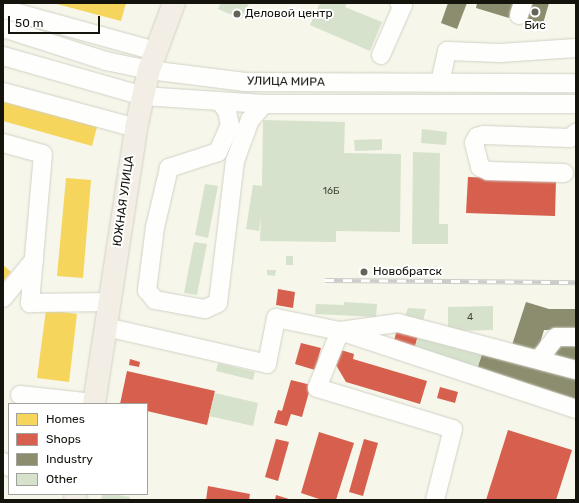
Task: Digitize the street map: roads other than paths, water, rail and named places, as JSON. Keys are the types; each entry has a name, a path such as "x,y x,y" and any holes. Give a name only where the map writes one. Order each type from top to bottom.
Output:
{"main road":[{"name":"ЮЖНАЯ УЛИЦА","path":"94,403 142,96 152,61 174,3"}],"street":[{"path":"381,55 403,4 399,3"},
{"path":"3,9 152,61"},
{"name":"УЛИЦА МИРА","path":"3,28 106,61 152,61 270,83 570,82"},
{"path":"440,82 447,51 500,53 576,48"},
{"name":"УЛИЦА МИРА","path":"3,56 142,96 264,104 576,104"},
{"path":"3,92 136,128"},
{"path":"220,102 227,110 230,125 218,152 169,168 154,227 147,290 155,300 205,309 218,303 235,161 250,120 264,104"},
{"path":"564,173 488,171 480,167 474,143 477,138 484,135 570,138 576,133"},
{"path":"3,143 43,154 30,303 109,302"},
{"path":"3,298 34,260"},
{"path":"106,327 267,364 276,318 340,330 576,409"},
{"path":"340,330 398,323 576,370"},
{"path":"340,330 317,388 453,429 435,500"},
{"path":"539,359 556,336 576,337"},
{"path":"20,395 94,403"}],"railway":[{"path":"325,280 576,282"}],"place":[{"name":"Бис","path":"535,12"},
{"name":"Деловой центр","path":"237,14"},
{"name":"Новобратск","path":"364,272"}]}
